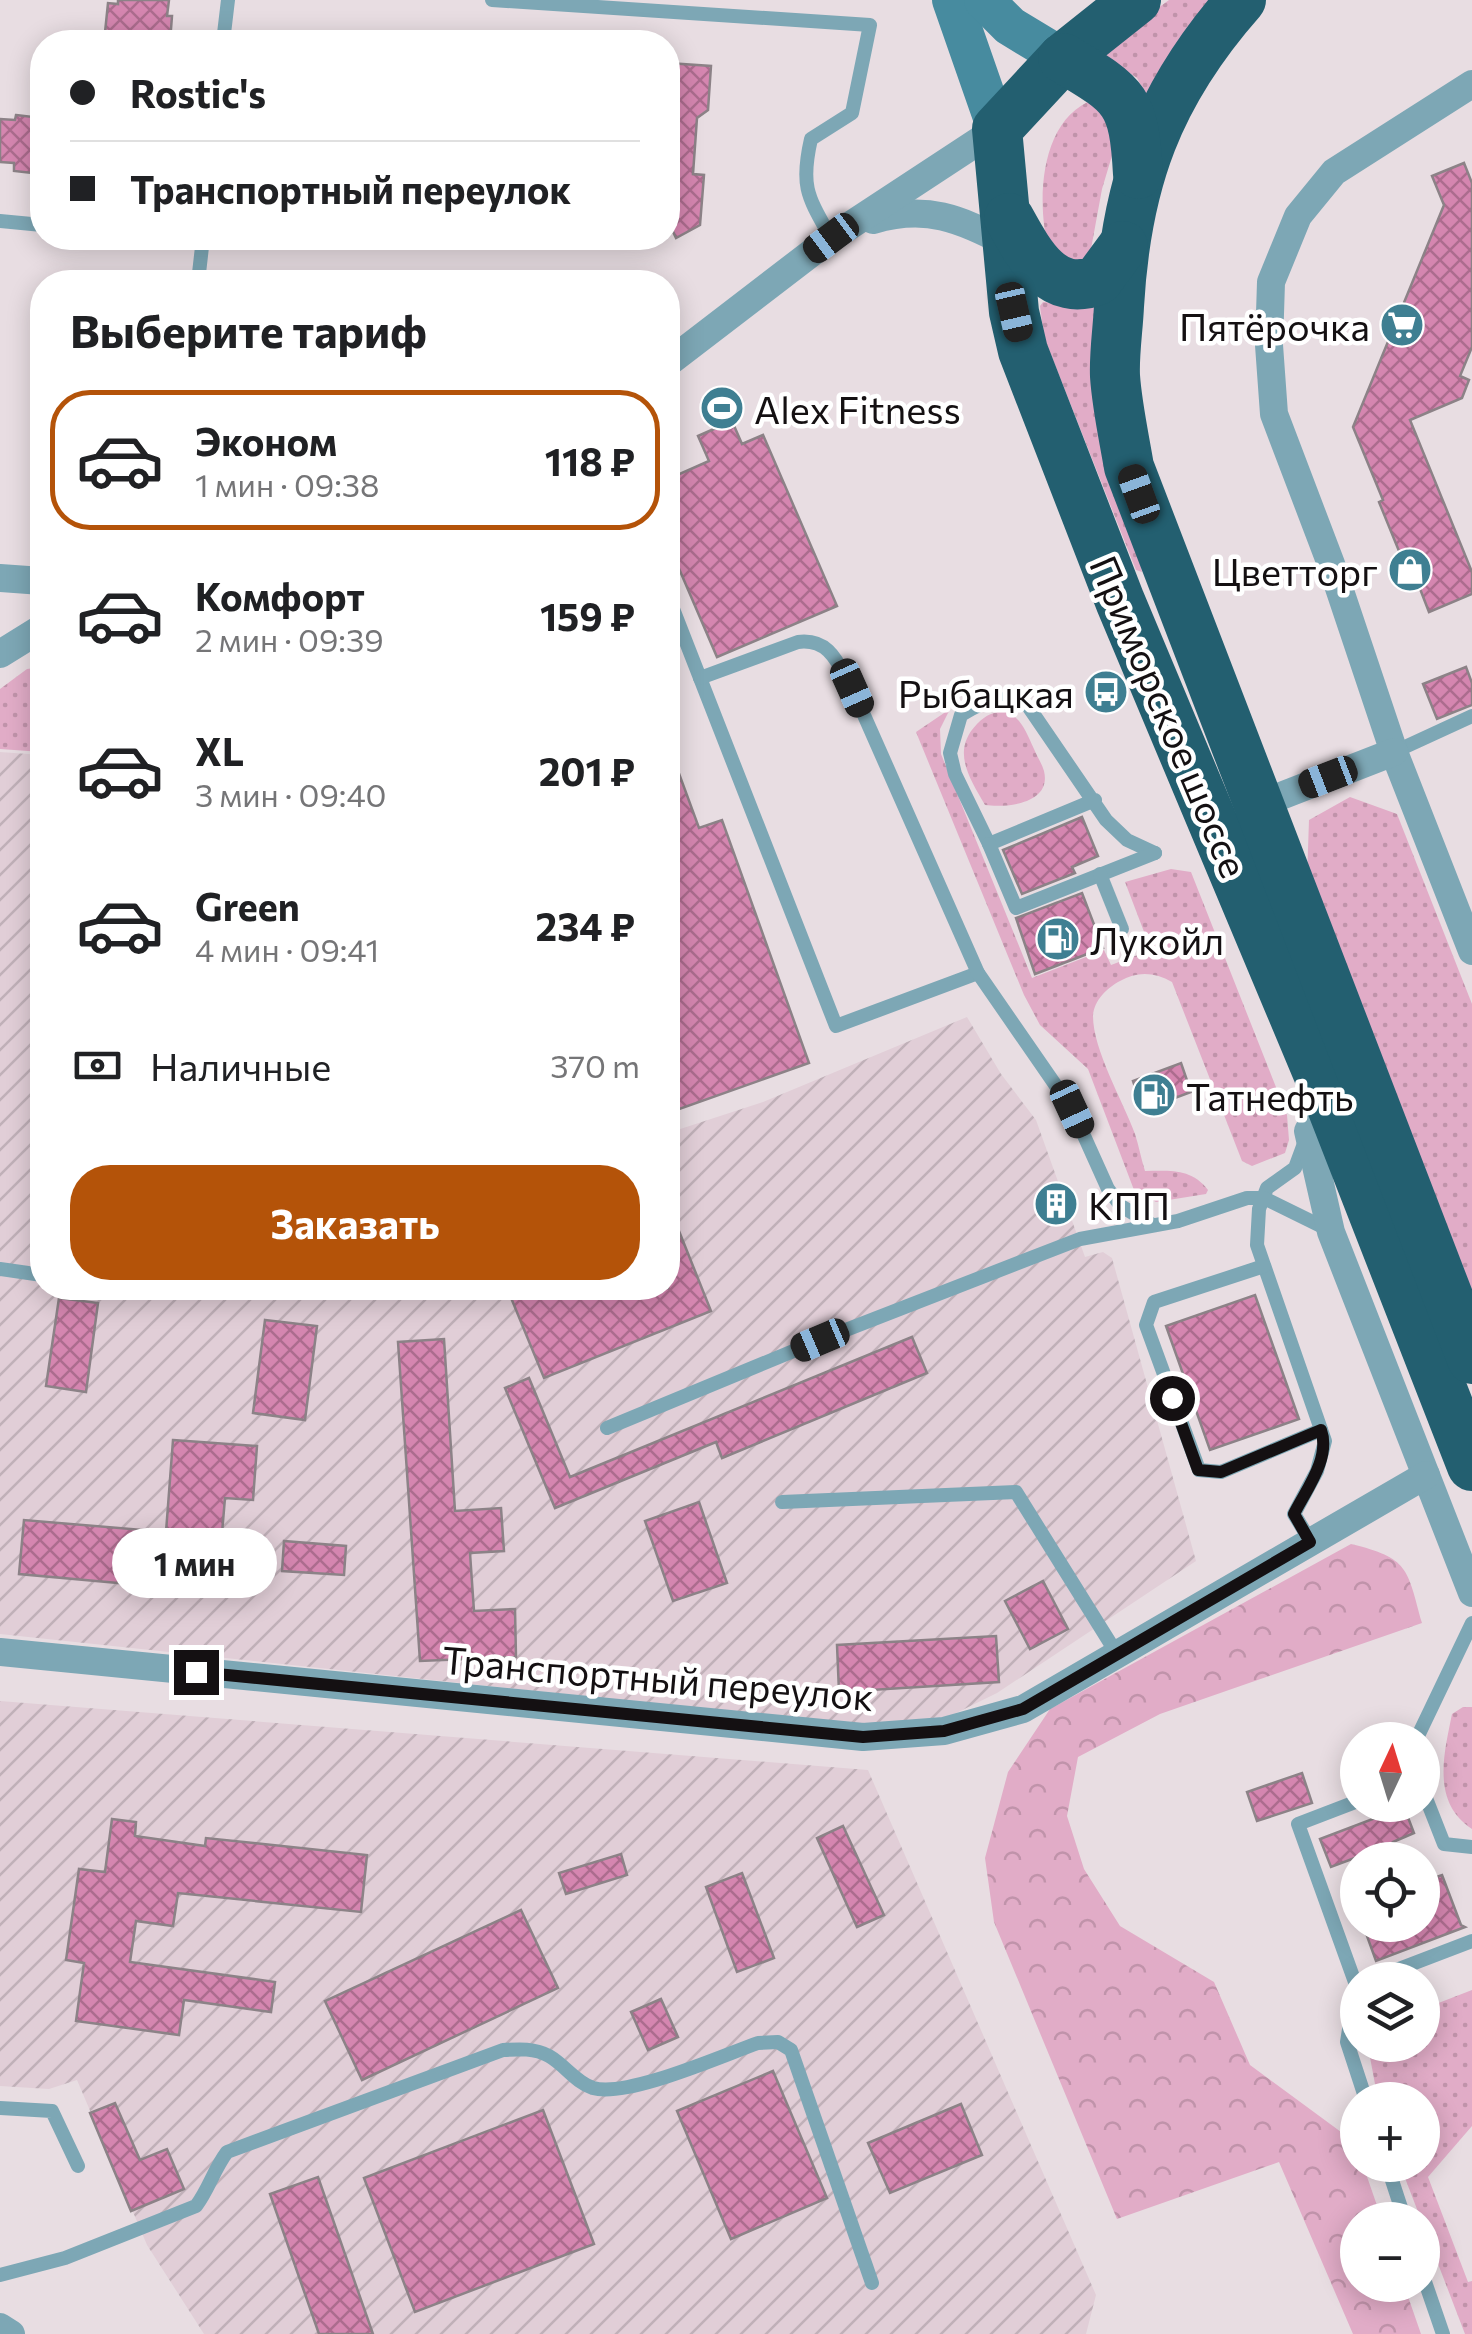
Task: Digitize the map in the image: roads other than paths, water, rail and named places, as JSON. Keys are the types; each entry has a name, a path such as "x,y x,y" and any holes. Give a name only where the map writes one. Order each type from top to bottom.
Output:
{"highway":[{"path":"997,129 1063,58 1136,0"},
{"name":"Приморское шоссе","path":"1241,0 1198,51 1168,101 1138,176 1122,246 1115,374 1129,467 1472,1359"},
{"path":"1063,58 1110,86 1123,100 1132,120 1138,176"},
{"name":"Приморское шоссе","path":"997,129 1014,312 1023,351 1318,1114 1449,1470"},
{"path":"1006,226 1033,261 1056,280 1070,285 1104,276 1122,246"}],"main road":[{"path":"952,0 997,129"},
{"path":"984,0 1010,26 1063,58"}],"street":[{"path":"1470,940 1394,752 1274,414 1269,346 1270,282 1298,216 1334,172 1472,84"},
{"path":"680,355 837,234 997,129"},
{"path":"837,234 877,218 929,212 975,228 1006,226"},
{"path":"0,578 30,581"},
{"path":"0,654 30,635"},
{"path":"1258,805 1394,752"},
{"path":"1318,1114 1332,1232 1449,1470 1472,1593"},
{"name":"Транспортный переулок","path":"0,1652 863,1737 944,1731 1023,1709 1310,1542 1449,1470"},
{"path":"0,2328 12,2334"}],"lane":[{"path":"224,30 228,0"},
{"path":"492,0 870,25 852,113 811,139 806,158 807,190 837,234"},
{"path":"0,221 30,224"},
{"path":"680,627 836,1026 978,972"},
{"path":"700,678 798,642 811,640 823,644 852,688 978,972 1072,1109 1108,1189 1122,1206 1151,1224"},
{"path":"1011,698 1028,706 1095,800 1106,820 1126,840 1155,853 1016,908 955,774 950,753 961,714 983,701 1011,698"},
{"path":"1394,752 1472,716"},
{"path":"989,844 1095,800"},
{"path":"1100,874 1122,929"},
{"path":"1310,1542 1294,1514 1317,1471 1324,1441 1257,1245 1259,1208 1267,1188 1295,1168 1318,1114"},
{"path":"607,1428 1061,1246 1178,1221 1247,1198 1264,1198 1332,1232"},
{"path":"1264,1266 1154,1302 1146,1325 1198,1470 1221,1472 1321,1430"},
{"path":"0,1269 30,1273"},
{"path":"782,1502 1016,1492 1118,1654"},
{"path":"1425,1722 1472,1623"},
{"path":"1340,1808 1298,1824 1349,1962"},
{"path":"1435,1822 1444,1844 1472,1847"},
{"path":"1416,1962 1472,1940"},
{"path":"0,2276 65,2258 196,2206 227,2152 503,2050 529,2049 551,2056 570,2075 593,2088 621,2091 758,2043 778,2042 791,2050 872,2283"},
{"path":"0,2108 52,2111 78,2166"},
{"path":"1432,2302 1443,2334"}],"place":[{"name":"Пятёрочка","path":"1402,325"},
{"name":"Alex Fitness","path":"722,408"},
{"name":"Цветторг","path":"1410,570"},
{"name":"Рыбацкая","path":"1106,692"},
{"name":"Лукойл","path":"1058,939"},
{"name":"Татнефть","path":"1154,1095"},
{"name":"КПП","path":"1056,1204"}]}
